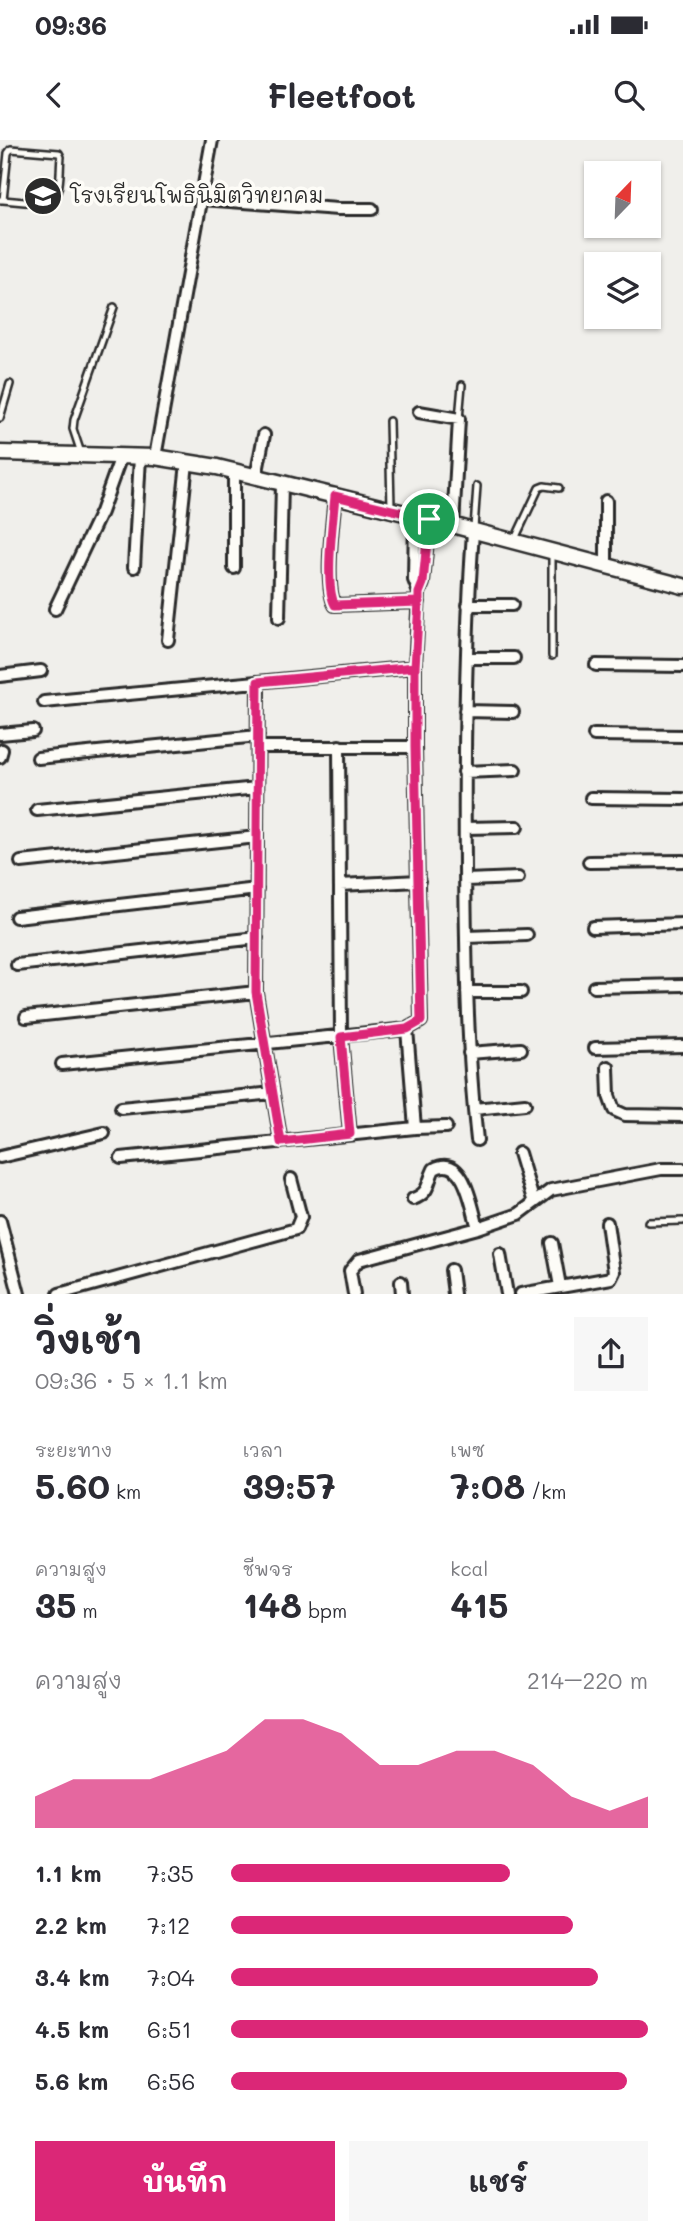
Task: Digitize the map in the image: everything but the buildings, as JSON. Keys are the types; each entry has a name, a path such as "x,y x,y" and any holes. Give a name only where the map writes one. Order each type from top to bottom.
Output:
{"street":[{"path":"155,457 212,140"},
{"path":"202,199 372,209"},
{"path":"419,412 459,419 453,526"},
{"path":"256,477 264,436"},
{"path":"0,453 155,457 234,472 683,586"},
{"path":"55,609 102,512 121,456"},
{"path":"134,567 140,457"},
{"path":"168,640 187,463"},
{"path":"234,472 234,568"},
{"path":"279,618 282,483"},
{"path":"335,496 331,561 332,598 335,605 419,598"},
{"path":"606,501 607,566"},
{"path":"62,1064 265,1042 341,1037 407,1029 418,1025 423,1015 415,747 415,667 419,598 414,580 422,518"},
{"path":"473,532 468,604 464,772 469,1053 477,1140"},
{"path":"468,604 512,605"},
{"path":"467,658 514,658"},
{"path":"596,665 683,666"},
{"path":"44,702 415,667"},
{"path":"0,676 41,671"},
{"path":"258,682 256,992 281,1142"},
{"path":"465,711 513,712"},
{"path":"0,734 33,731"},
{"path":"594,735 683,736"},
{"path":"38,758 258,742 415,747"},
{"path":"339,746 341,1037 350,1134"},
{"path":"464,772 515,770"},
{"path":"37,810 257,789"},
{"path":"591,798 683,799"},
{"path":"465,828 517,827"},
{"path":"21,862 257,837"},
{"path":"589,862 683,861"},
{"path":"466,880 518,878"},
{"path":"340,886 419,881"},
{"path":"16,917 257,889"},
{"path":"593,927 683,924"},
{"path":"466,937 527,935"},
{"path":"17,965 257,938"},
{"path":"594,987 683,985"},
{"path":"26,1017 256,992"},
{"path":"467,992 521,992"},
{"path":"407,1029 415,1128"},
{"path":"595,1048 683,1046"},
{"path":"469,1053 521,1049"},
{"path":"608,1068 609,1096 614,1110 625,1115 683,1116"},
{"path":"121,1108 273,1093"},
{"path":"474,1109 525,1104"},
{"path":"121,1158 350,1134 446,1127"},
{"path":"0,1157 104,1133"},
{"path":"519,1153 534,1203"},
{"path":"413,1199 427,1191 434,1169 449,1166 463,1177 478,1228"},
{"path":"354,1293 350,1271 359,1260 478,1228 519,1214 551,1190 650,1171 683,1169"},
{"path":"59,1293 288,1233 296,1229 302,1217 291,1179"},
{"path":"0,1221 19,1293"},
{"path":"521,1293 613,1276 607,1223"},
{"path":"552,1243 560,1286"},
{"path":"500,1254 508,1293"},
{"path":"451,1270 454,1293"}],"lane":[{"path":"10,149 59,153 61,157 57,195 52,202 46,204 1,200 10,149"},
{"path":"82,455 73,429 74,420 114,307"},
{"path":"0,418 10,384"},
{"path":"459,419 462,385"},
{"path":"389,421 391,510"},
{"path":"473,532 477,486"},
{"path":"514,542 539,488 559,488"},
{"path":"552,552 552,656"},
{"path":"648,1222 683,1221"}],"place":[{"name":"โรงเรียนโพธินิมิตวิทยาคม","path":"43,196"}],"route":[{"path":"429,519 335,496 331,561 332,598 335,605 419,602 415,667 258,682 256,992 281,1142 350,1134 341,1037 407,1029 418,1025 423,1015 415,667 419,602 419,593 423,583 429,519"}]}
